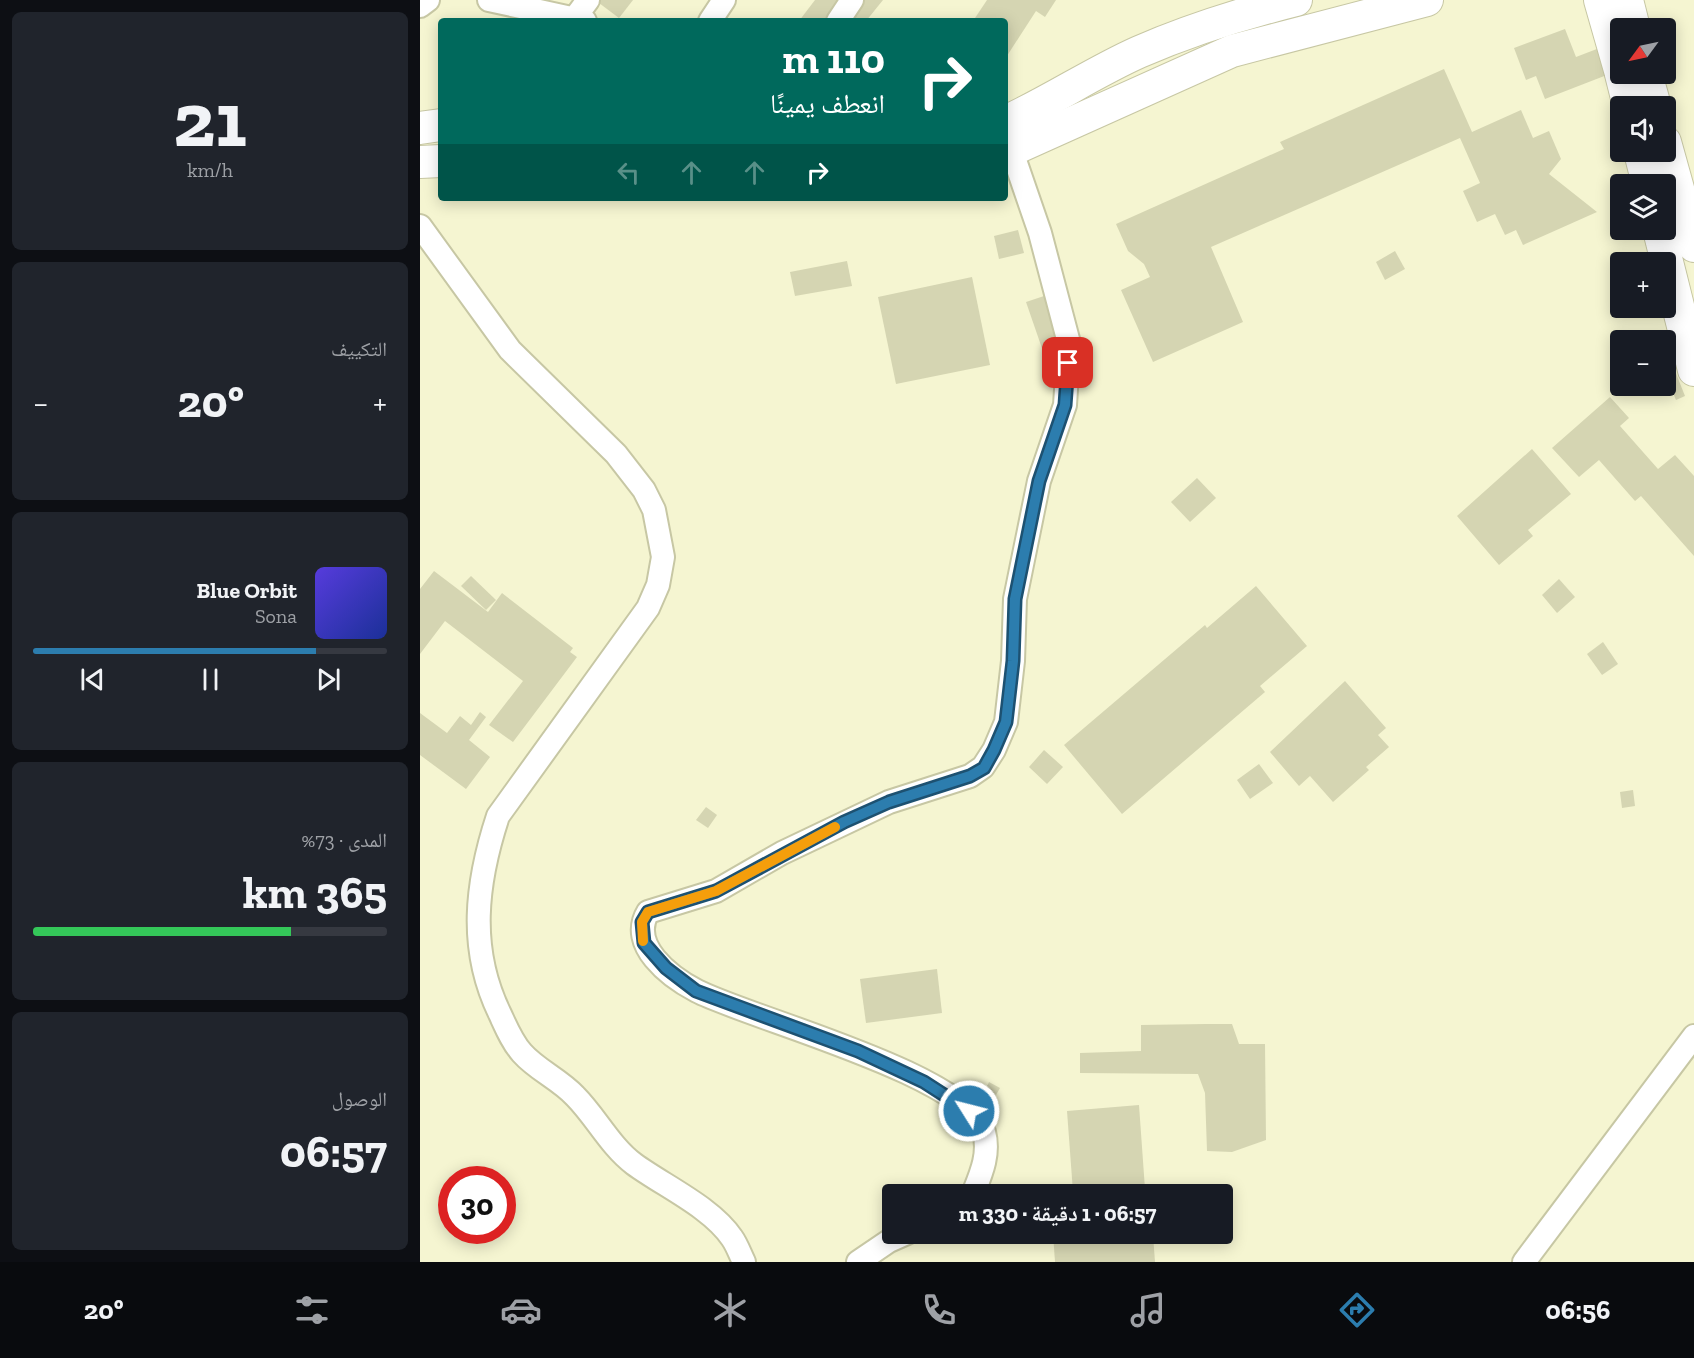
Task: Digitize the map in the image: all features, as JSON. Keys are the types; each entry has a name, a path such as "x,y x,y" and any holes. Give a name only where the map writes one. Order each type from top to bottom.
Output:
{"street":[{"path":"489,0 571,18"},
{"path":"581,18 588,0"},
{"path":"712,18 724,0"},
{"path":"840,18 852,0"},
{"path":"1008,137 1051,101 1137,53 1212,22 1296,0"},
{"path":"1008,138 1232,51 1426,0"},
{"path":"1600,0 1610,36"},
{"path":"1627,0 1632,18"},
{"path":"420,128 438,125"},
{"path":"977,1184 986,1161 983,1131 969,1111 924,1082 858,1051 696,991 652,955 644,943 642,922 648,912 716,891 782,854 889,802 970,776 984,768 994,750 1006,722 1013,661 1015,599 1037,492 1065,405 1069,343 1040,233 1008,145"},
{"path":"420,162 438,160"},
{"path":"1671,162 1694,246"},
{"path":"420,226 510,350 616,454 644,489 654,510 663,557 658,585 648,608 498,816 485,856 477,913 479,951 488,991 522,1054 561,1081 592,1113 614,1145 633,1163 715,1220 732,1237 744,1262"},
{"path":"1662,240 1694,370"},
{"path":"1524,1262 1694,1036"},
{"path":"858,1262 885,1244"}],"building":[{"path":"595,0 633,0 619,18"},
{"path":"815,0 883,0 868,18 801,18"},
{"path":"987,0 1056,0 1045,17 1036,11 1008,54 1008,18 975,18"},
{"path":"1565,29 1576,57 1602,47 1610,74 1545,99 1536,76 1526,80 1514,48"},
{"path":"1444,69 1472,132 1521,110 1533,138 1549,131 1561,159 1549,174 1597,212 1523,245 1516,230 1505,235 1495,214 1477,222 1463,191 1480,183 1460,138 1211,247 1243,322 1153,362 1121,290 1150,277 1144,264 1128,251 1116,224 1284,149 1280,142"},
{"path":"1018,230 1024,253 999,259 994,236"},
{"path":"1395,251 1405,269 1385,280 1376,262"},
{"path":"847,261 852,286 795,296 790,272"},
{"path":"972,277 990,365 896,384 878,297"},
{"path":"1047,295 1076,379 1055,386 1026,302"},
{"path":"1676,374 1685,396 1676,400 1674,396"},
{"path":"1610,397 1629,418 1620,426 1658,469 1675,455 1694,476 1694,556 1641,496 1635,501 1599,460 1579,477 1552,448"},
{"path":"1532,449 1571,494 1528,530 1533,536 1499,565 1457,516"},
{"path":"1197,478 1216,498 1190,522 1171,502"},
{"path":"434,571 488,612 502,593 573,648 570,652 577,657 513,742 489,725 523,681 445,621 420,654 420,589"},
{"path":"471,576 496,600 486,610 461,586"},
{"path":"1559,579 1575,597 1557,613 1542,595"},
{"path":"1256,586 1307,646 1260,686 1265,692 1122,814 1064,745 1205,625 1207,628"},
{"path":"1603,642 1618,664 1602,675 1587,654"},
{"path":"1345,681 1386,728 1378,735 1389,747 1366,767 1369,770 1333,802 1310,776 1299,786 1270,752"},
{"path":"480,712 486,717 469,740 490,757 466,789 420,755 420,713 447,733 460,716 471,725"},
{"path":"1044,750 1063,767 1047,784 1029,767"},
{"path":"1259,764 1273,783 1250,799 1237,780"},
{"path":"1633,790 1635,806 1622,808 1620,792"},
{"path":"706,807 717,815 708,828 696,820"},
{"path":"937,969 942,1013 866,1023 860,979"},
{"path":"1232,1024 1239,1044 1265,1044 1266,1140 1232,1152 1207,1151 1205,1093 1198,1074 1080,1073 1080,1053 1141,1051 1141,1025"},
{"path":"989,1082 1000,1088 992,1102 982,1097"},
{"path":"1139,1105 1145,1184 1072,1184 1067,1111"},
{"path":"1054,1244 1154,1244 1155,1262 1055,1262"}],"slow traffic":[{"path":"643,941 642,922 648,912 716,891 835,827"}],"route":[{"path":"969,1111 924,1082 858,1051 696,991 652,955 641,935 642,922 648,912 716,891 844,822 889,802 940,787 984,768 1006,722 1013,661 1015,599 1039,481 1065,405 1068,363"}]}
